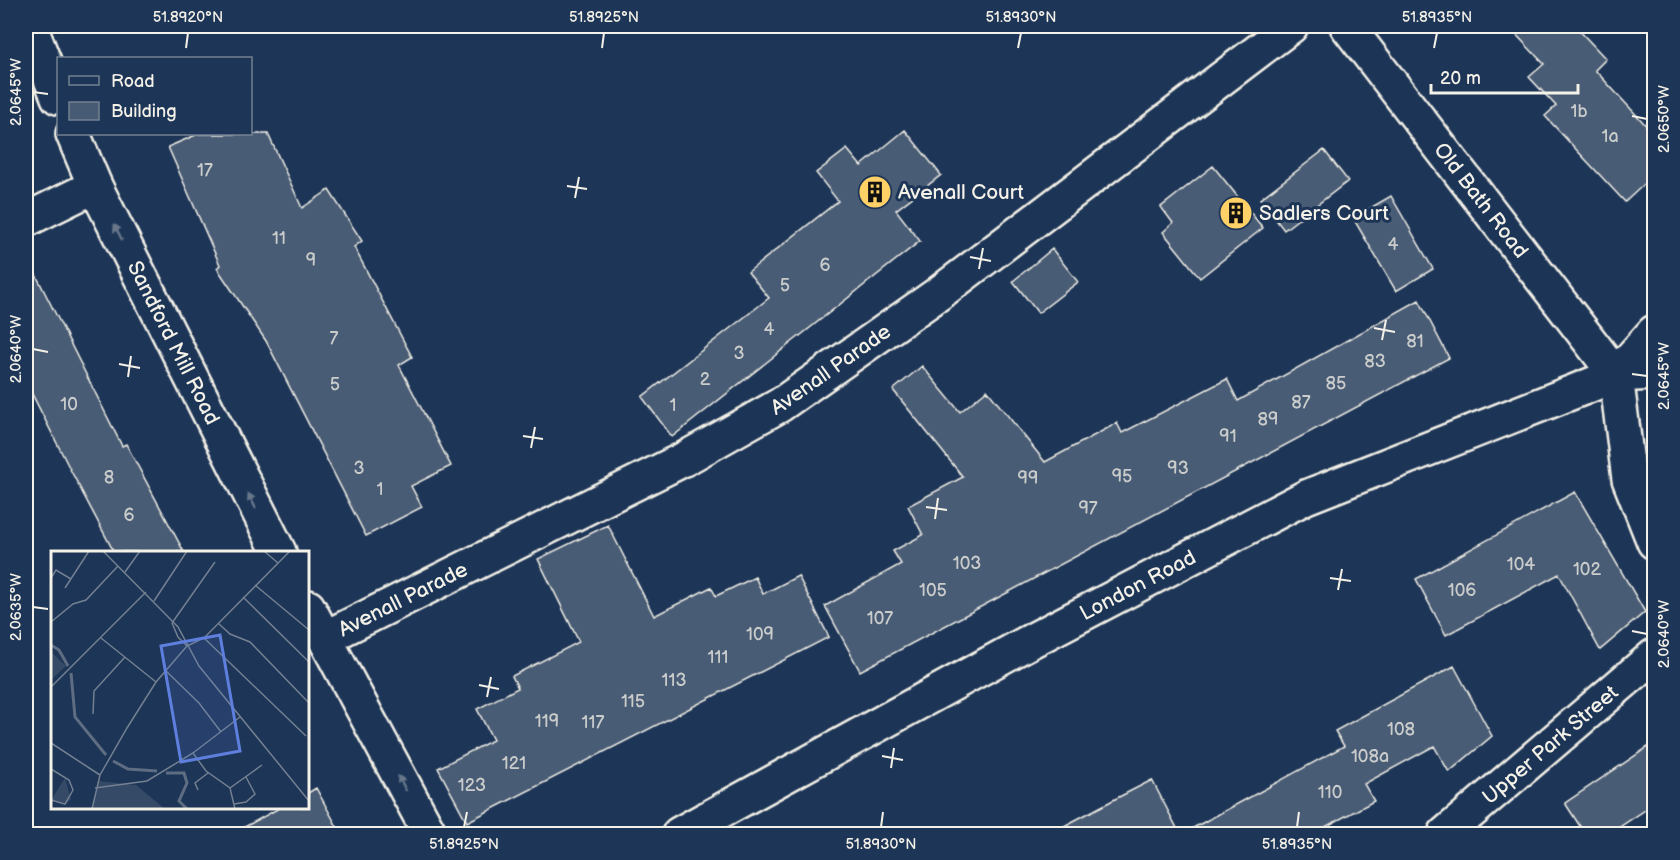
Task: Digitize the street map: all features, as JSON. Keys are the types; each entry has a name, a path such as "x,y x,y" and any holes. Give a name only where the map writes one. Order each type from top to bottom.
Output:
{"main road":[{"path":"30,26 57,94"},
{"name":"Avenall Parade","path":"325,638 684,459 780,405 938,294 1291,26"},
{"name":"Old Bath Road","path":"1347,26 1616,375"},
{"name":"Sandford Mill Road","path":"74,135 95,186 278,551"},
{"path":"26,220 95,186"},
{"name":"London Road","path":"1616,375 1654,332"},
{"name":"London Road","path":"679,834 1017,648 1306,498 1616,375 1654,373"},
{"path":"1616,375 1629,479 1654,542"},
{"path":"309,609 430,834"},
{"name":"Upper Park Street","path":"1445,834 1654,656"}],"building":[{"path":"1508,26 1575,26 1606,59 1595,70 1654,134 1654,175 1625,202 1545,116 1556,106 1529,77 1544,64"},
{"path":"905,130 941,175 896,210 920,241 672,437 642,397 769,298 748,272 838,201 816,173 847,149 861,166"},
{"path":"268,134 302,208 329,190 362,241 354,247 412,357 399,365 451,466 411,486 422,507 366,536 266,341 217,268 220,265 168,147 196,135"},
{"path":"1324,150 1348,181 1284,230 1260,199"},
{"name":"Sadlers Court","path":"1213,166 1263,228 1200,278 1163,232 1173,223 1161,207"},
{"path":"1391,196 1433,269 1396,291 1353,218"},
{"path":"1052,249 1078,282 1038,313 1013,281"},
{"path":"26,255 122,446 126,444 183,551 113,551 26,382"},
{"path":"1419,300 1449,358 860,671 825,606 901,564 893,551 923,535 908,506 963,477 893,390 922,366 960,412 987,390 1045,462 1117,423 1122,433 1227,379 1238,401"},
{"path":"1575,492 1645,612 1600,650 1559,574 1446,635 1416,579"},
{"path":"608,525 654,616 711,587 716,596 755,577 763,594 798,576 829,637 467,822 438,768 493,740 477,709 518,688 512,676 579,642 538,559"},
{"path":"1454,666 1492,736 1449,772 1434,746 1364,784 1374,801 1312,834 1182,834 1344,746 1335,731"},
{"path":"1654,743 1654,804 1609,834 1585,834 1565,803"},
{"path":"1152,780 1180,834 1049,834 1117,798"},
{"path":"316,788 341,834 232,834 277,809 309,809 309,792"}],"place":[{"name":"Avenall Court","path":"875,192"},
{"name":"Sadlers Court","path":"1236,213"}]}
